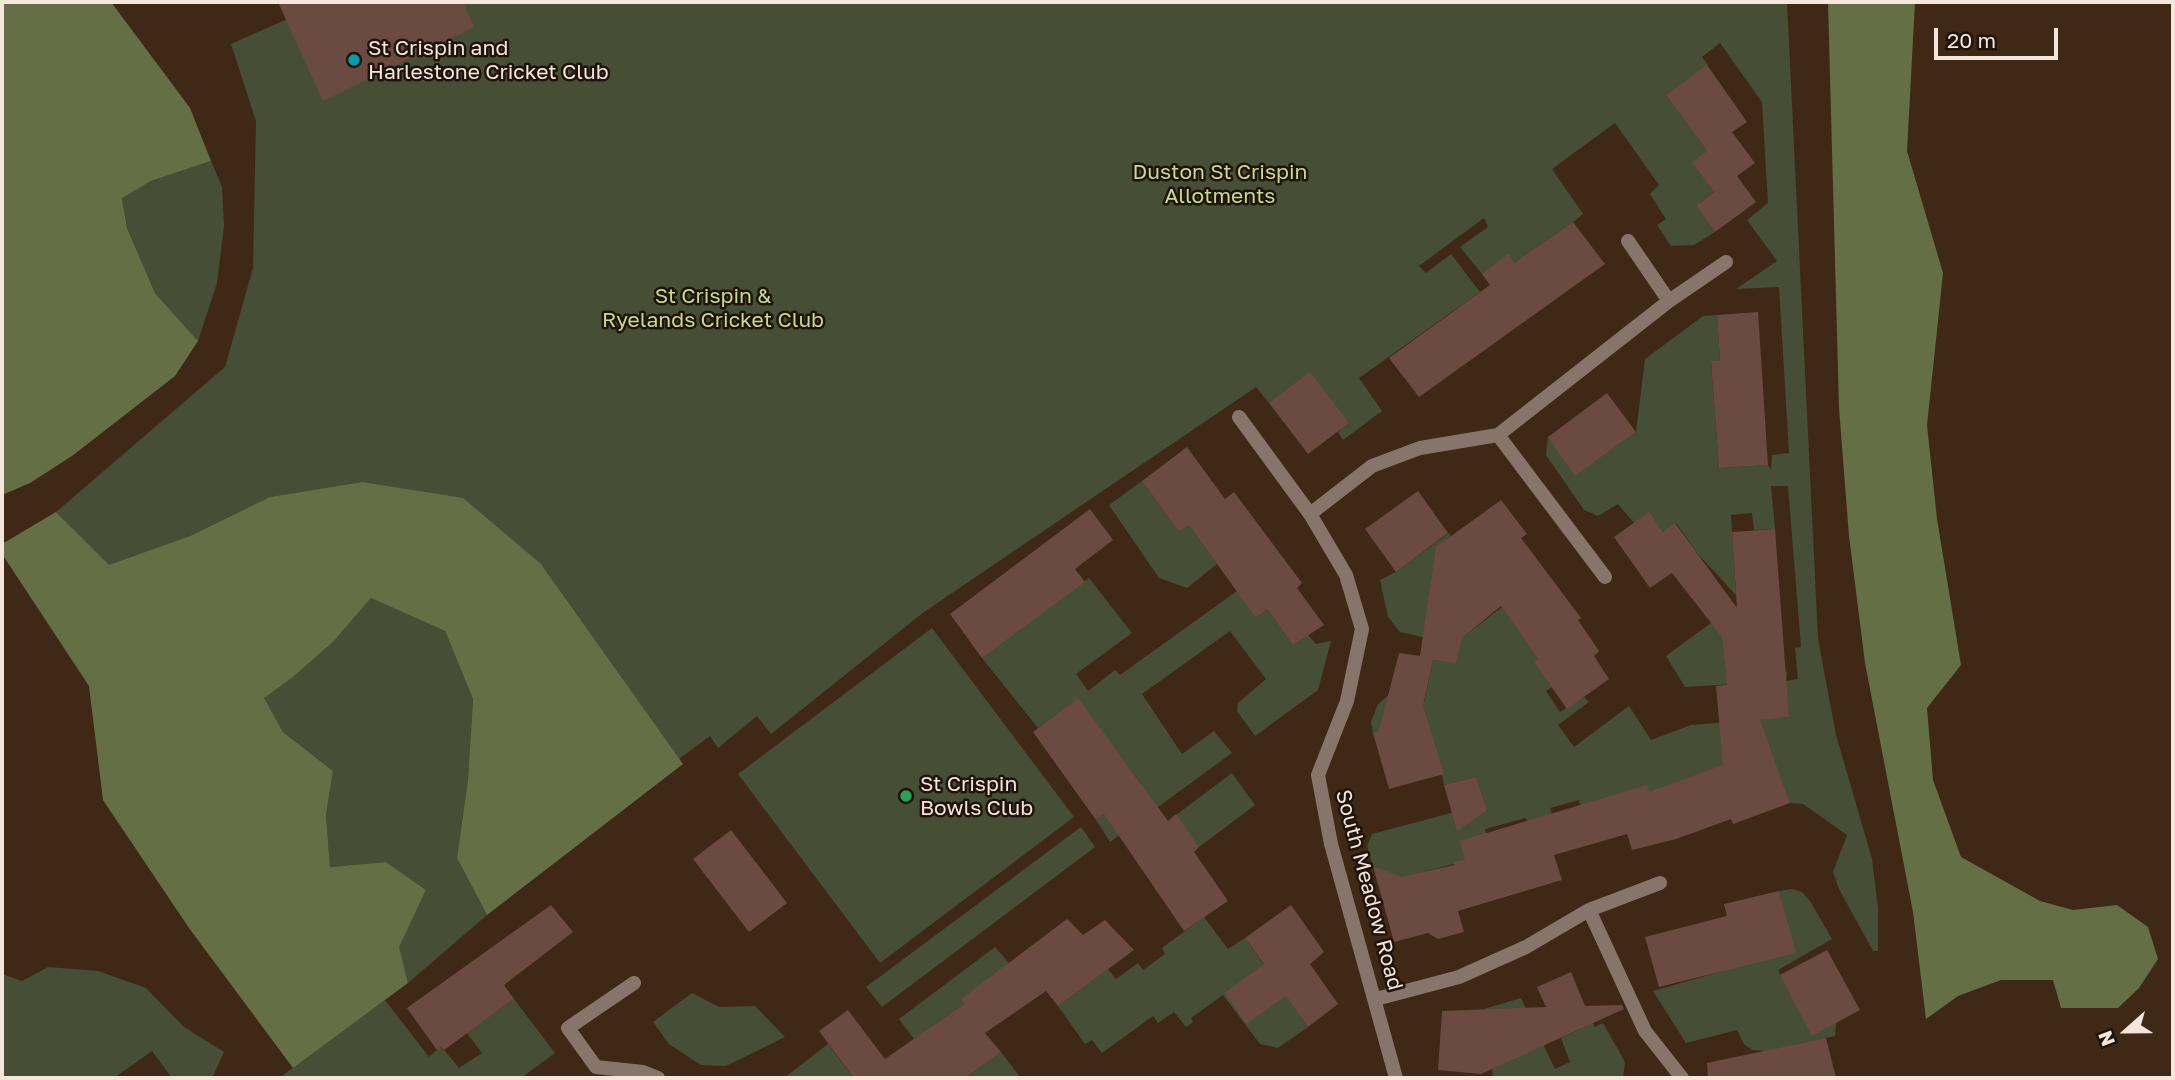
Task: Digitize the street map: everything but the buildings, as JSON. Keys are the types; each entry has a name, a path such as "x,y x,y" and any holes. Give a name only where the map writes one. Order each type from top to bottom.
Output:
{"street":[{"path":"1628,241 1669,302"},
{"path":"1310,514 1372,466 1420,448 1498,435 1669,302 1726,262"},
{"name":"South Meadow Road","path":"1239,417 1310,514 1346,575 1362,629 1347,701 1318,775 1331,844 1396,1078"},
{"path":"1498,435 1605,577"},
{"path":"1376,999 1459,977 1526,947 1589,910 1660,883"},
{"path":"1589,910 1645,1031 1682,1078"},
{"path":"634,983 568,1028 596,1067 643,1072 658,1078"}],"green space":[{"path":"2,2 111,2 190,108 211,161 151,181 122,198 127,228 155,293 198,341 175,376 72,456 30,483 2,495"},
{"path":"326,2 1787,2 1818,639 1836,735 1872,859 1878,908 1878,951 1873,951 1839,889 1833,872 1847,835 1803,804 1790,803 1770,749 1658,789 1588,833 1579,800 1550,808 1559,840 1528,826 1526,818 1485,829 1497,872 1479,857 1420,873 1401,884 1399,876 1390,873 1382,875 1378,884 1367,846 1372,834 1485,804 1476,777 1444,785 1434,742 1414,722 1373,733 1371,722 1378,704 1389,695 1424,703 1433,660 1456,662 1460,645 1400,632 1388,617 1380,580 1396,572 1449,533 1483,581 1443,612 1462,638 1502,607 1538,659 1534,662 1552,687 1546,691 1560,712 1584,697 1589,702 1558,725 1574,747 1629,706 1651,740 1691,725 1789,717 1785,681 1685,687 1666,656 1715,620 1737,618 1723,642 1726,677 1787,672 1786,681 1798,679 1795,648 1801,647 1788,486 1771,486 1775,529 1754,530 1752,513 1731,515 1736,595 1698,554 1676,523 1663,532 1649,513 1634,523 1618,504 1598,516 1584,510 1546,455 1548,437 1576,475 1636,432 1645,359 1703,316 1717,315 1720,361 1711,362 1719,468 1768,465 1771,470 1772,455 1789,453 1779,287 1736,289 1777,261 1747,220 1768,203 1762,102 1720,43 1702,57 1708,65 1666,95 1707,151 1693,162 1714,192 1696,206 1715,232 1694,245 1671,246 1657,225 1666,219 1650,194 1659,185 1615,123 1552,169 1583,214 1573,222 1514,263 1508,255 1482,274 1460,247 1488,227 1484,218 1419,266 1426,273 1451,254 1480,292 1359,378 1382,411 1343,440 1338,432 1349,423 1269,403 1256,387 924,612 771,734 757,716 718,748 710,736 679,759 541,564 362,482 271,497 190,536 109,566 56,512 225,367 253,268 256,121 231,44"},
{"path":"1828,2 1915,2 1907,151 1943,273 1927,425 1937,519 1961,665 1927,708 1933,780 1961,857 2040,901 2073,910 2117,905 2148,927 2158,959 2139,988 2118,1008 2061,1008 2053,980 2001,980 1958,996 1926,1019 1913,912 1865,663 1849,536 1839,408"},
{"path":"211,161 222,187 224,226 217,283 198,341 155,293 127,228 122,197 151,181"},
{"path":"1142,481 1179,532 1189,525 1217,564 1187,588 1159,578 1109,505"},
{"path":"362,482 463,498 541,564 683,764 487,915 457,858 468,779 473,699 445,631 371,598 334,641 264,698 283,732 333,771 326,815 330,867 386,862 426,890 399,947 408,983 293,1068 189,928 103,800 89,686 2,554 2,544 56,512 109,565 190,536 270,497"},
{"path":"1089,578 1132,633 1076,674 1088,691 1115,670 1120,675 1237,591 1256,618 1267,609 1293,645 1308,635 1316,644 1331,641 1318,690 1255,736 1237,711 1238,703 1266,679 1230,631 1142,694 1182,754 1214,731 1232,753 1110,842 1096,820 1142,785 1077,699 1038,728 982,658"},
{"path":"371,598 445,631 473,699 468,779 457,858 487,915 408,983 398,947 426,890 386,862 330,867 326,815 333,771 283,732 263,698 293,677 334,641"},
{"name":"St Crispin Bowls Club","path":"932,628 1074,817 880,963 738,774"},
{"path":"1232,773 1255,805 1199,847 1176,815"},
{"path":"1081,827 1095,847 882,1007 866,987"},
{"path":"1792,889 1802,892 1810,901 1832,939 1778,970 1792,996 1836,1023 1835,1036 1766,1051 1752,1050 1744,1044 1737,1030 1686,1043 1653,991 1723,971 1788,926 1779,891"},
{"path":"1204,917 1228,949 1245,938 1308,1027 1278,1048 1260,1044 1223,995 1191,1018 1193,1022 1186,1027 1174,1012 1158,1023 1153,1016 1102,1053 1092,1040 1085,1044 1058,1006 1108,969 1116,979 1138,963 1143,970 1165,954 1162,948"},
{"path":"995,947 1010,964 961,999 964,1004 914,1039 899,1019"},
{"path":"48,967 98,971 146,988 184,1027 224,1052 213,1076 172,1078 152,1051 114,1078 2,1078 2,974 22,981"},
{"path":"692,993 719,1007 755,1006 785,1037 726,1066 701,1065 669,1044 653,1022"},
{"path":"1521,998 1555,1069 1570,1062 1561,1038 1593,1023 1595,1027 1603,1023 1625,1062 1623,1078 1498,1078 1492,1075 1495,1038 1483,1037 1484,1009"},
{"path":"514,999 555,1053 521,1078 279,1078 385,1000 429,1057 441,1046 459,1068 482,1053 467,1033"},
{"path":"828,1044 854,1078 784,1078"},
{"path":"1001,1052 1021,1078 965,1078"}],"place":[{"name":"St Crispin and Harlestone Cricket Club","path":"354,60"},
{"name":"St Crispin Bowls Club","path":"906,796"}],"park label":[{"name":"Duston St Crispin Allotments","path":"1220,184"},
{"name":"St Crispin & Ryelands Cricket Club","path":"713,308"}]}
